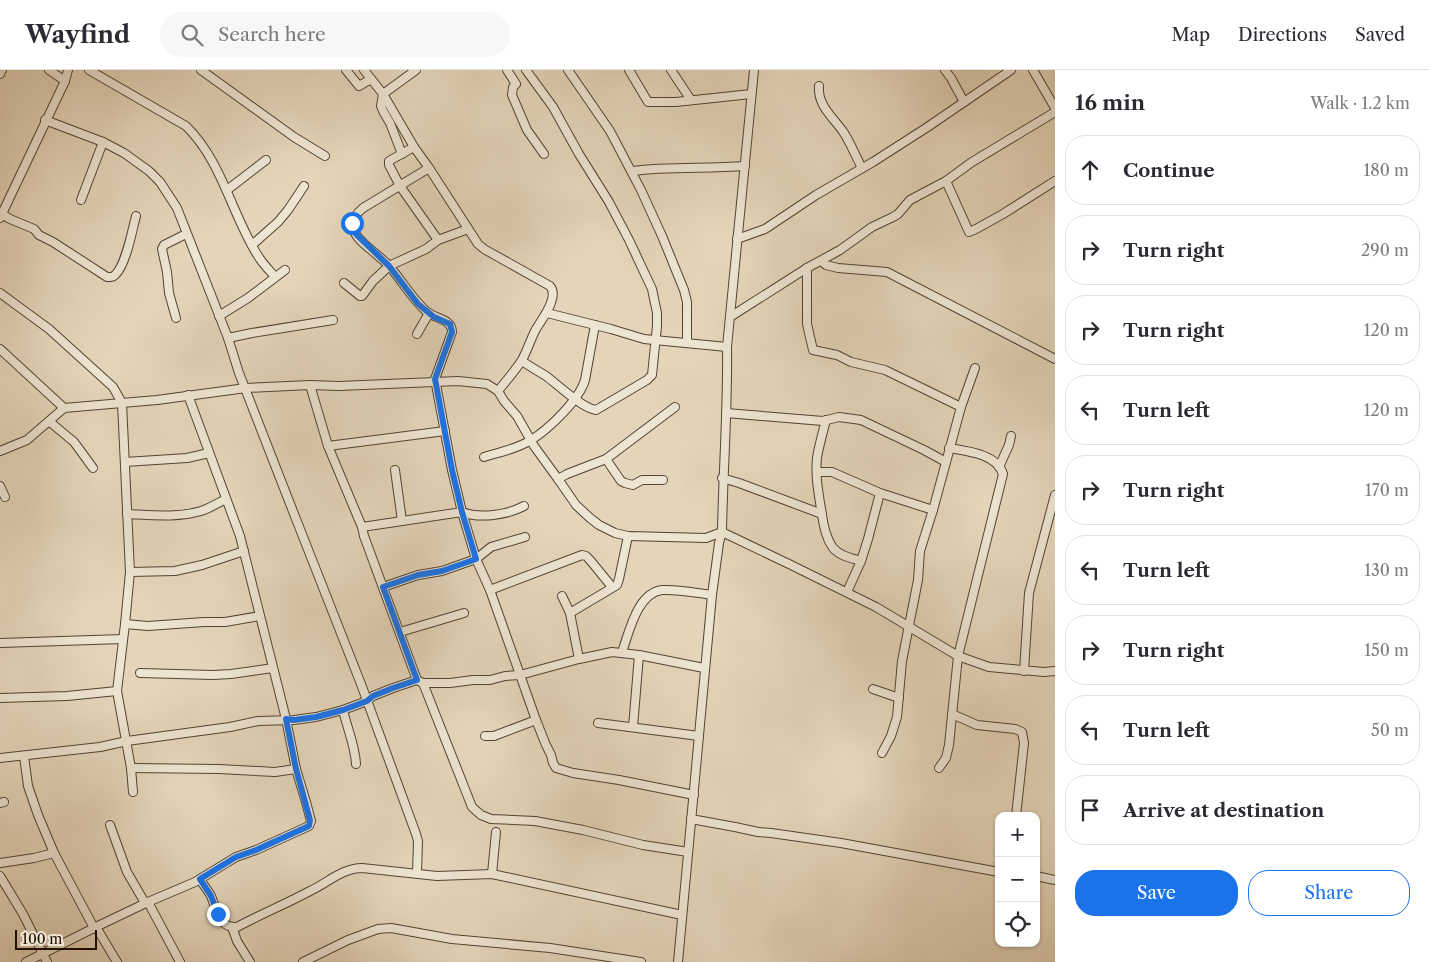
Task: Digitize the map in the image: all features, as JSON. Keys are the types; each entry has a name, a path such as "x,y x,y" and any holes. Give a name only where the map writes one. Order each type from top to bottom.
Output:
{"street":[{"path":"0,74 2,70"},
{"path":"49,70 65,81"},
{"path":"68,70 65,81 1,216 34,229 39,235 110,278 115,275 128,252 128,245 136,216"},
{"path":"89,70 186,126 198,137 227,190 252,245 261,261 275,277"},
{"path":"201,70 294,137 325,156"},
{"path":"346,70 359,86 371,79"},
{"path":"364,70 383,94 402,154"},
{"path":"383,94 416,70"},
{"path":"507,70 516,84 513,87 512,95 527,130 544,154"},
{"path":"522,360 591,410 596,410 650,378 657,341 657,313 652,289 633,248 609,202 553,107 526,70"},
{"path":"568,70 610,131 632,171 662,236 687,302 687,342"},
{"path":"629,70 648,102 751,94"},
{"path":"671,70 691,100"},
{"path":"679,961 704,668 712,595 722,532 727,347 754,70"},
{"path":"945,70 964,102"},
{"path":"737,238 765,229 926,128 1011,70"},
{"path":"1033,70 1055,108"},
{"path":"819,86 819,94 825,108 843,131 862,168"},
{"path":"730,317 807,268 840,250 872,226 898,214 910,200 946,182 972,162 1055,112"},
{"path":"46,120 103,142 124,153 149,171 160,182 177,208 228,338 239,373 330,601 416,834 418,841 417,873"},
{"path":"393,121 429,168 478,244 550,286 552,289 553,294 547,314 536,329 522,360 498,391"},
{"path":"81,200 103,142"},
{"path":"414,147 389,161 389,165 400,186 438,240"},
{"path":"227,190 266,160"},
{"path":"632,171 659,168 745,166"},
{"path":"429,168 363,208 352,223 353,230 389,266 418,304 429,313 448,322 452,328 436,376 436,382 462,512 476,559 490,590 536,720 552,755 553,763 556,768 573,773 694,795"},
{"path":"946,182 970,232 1004,214 1055,181"},
{"path":"252,245 278,222 304,186"},
{"path":"344,283 362,296 373,281 389,266 426,249 438,240 468,229"},
{"path":"176,318 169,293 162,249 164,245 186,234"},
{"path":"820,261 826,265 838,268 887,272 1055,359"},
{"path":"807,268 807,324 810,344 813,350 837,355 850,362 885,370 961,408"},
{"path":"219,316 248,298 285,270"},
{"path":"0,294 56,336 113,387 122,403 130,572 117,691 127,741 133,792"},
{"path":"417,334 429,313"},
{"path":"547,314 596,325 644,339 727,347"},
{"path":"228,338 333,320"},
{"path":"484,457 512,449 531,440 576,399 585,380 596,325"},
{"path":"0,349 64,408"},
{"path":"882,753 891,736 897,717 902,661 918,580 920,551 961,408 975,368"},
{"path":"0,451 27,440 64,408 157,400 246,388 458,381 487,384 498,391 517,416 576,506 590,518 615,533 628,536 706,538 722,532 876,607 958,656 989,666 1024,671 1055,671"},
{"path":"310,385 328,446 362,527 400,632 472,807 481,815 491,820 535,821 583,830 643,845 688,852"},
{"path":"26,962 95,927 200,879 236,857 309,826 308,811 296,769 286,719 240,536 188,395"},
{"path":"558,479 606,459 675,407"},
{"path":"726,413 766,417 826,420 839,417 861,420 946,462"},
{"path":"826,420 818,451 817,472 824,529 834,548 843,556 861,561"},
{"path":"50,422 74,442 93,468"},
{"path":"328,446 445,431"},
{"path":"999,467 1011,436"},
{"path":"939,768 946,758 949,745 958,656 1003,474 999,467 978,453 949,448"},
{"path":"125,462 187,458 209,453"},
{"path":"606,459 621,481 625,483 633,485 642,480 663,480"},
{"path":"396,470 402,521"},
{"path":"817,472 832,472 880,493 933,510"},
{"path":"722,478 822,514"},
{"path":"0,486 5,497"},
{"path":"847,592 861,561 880,493"},
{"path":"1024,671 1029,593 1055,495"},
{"path":"127,514 163,515 202,511 226,499"},
{"path":"362,527 462,512 475,515 498,514 513,511 524,506"},
{"path":"570,613 617,585 628,536"},
{"path":"383,587 418,575 442,571 476,559 491,547 525,537"},
{"path":"130,572 175,571 202,565 244,551"},
{"path":"490,590 582,555 590,560 612,587"},
{"path":"622,652 640,607 645,598 654,592 661,590 712,595"},
{"path":"562,596 570,613 579,659"},
{"path":"400,632 464,613"},
{"path":"125,624 148,626 226,622 260,616"},
{"path":"0,643 123,639"},
{"path":"0,758 100,747 127,741 230,727 258,721 316,717 367,701 373,696 393,688 420,682 450,683 490,680 520,675 612,652 638,654 704,668"},
{"path":"633,727 638,654"},
{"path":"140,673 213,675 273,668"},
{"path":"873,689 899,698"},
{"path":"0,698 67,696 117,691"},
{"path":"343,710 356,764"},
{"path":"952,714 977,725 1015,729 1022,732 1024,743 1016,812"},
{"path":"485,736 494,736 536,720"},
{"path":"598,723 699,736"},
{"path":"24,756 28,786 54,852 95,927 117,962"},
{"path":"131,768 275,772 296,769"},
{"path":"691,818 758,832 841,843 995,871"},
{"path":"110,825 125,866 180,962"},
{"path":"492,874 496,832"},
{"path":"0,863 43,857 54,852"},
{"path":"200,879 211,896 222,921 232,927 237,927 310,891 344,871 354,868 373,868 436,876 492,874 682,915"},
{"path":"0,876 23,914 47,962"},
{"path":"1040,877 1055,880"},
{"path":"232,927 236,942 250,962"},
{"path":"303,962 348,940 378,929 391,928 452,939 550,948 641,962"}],"route":[{"path":"218,914 211,896 200,879 236,857 309,826 310,820 296,769 286,719 294,720 316,717 343,710 367,701 373,696 417,680 383,587 418,575 442,571 476,559 452,470 435,379 444,358 452,328 448,322 434,317 418,304 389,266 356,234 352,223"}]}
